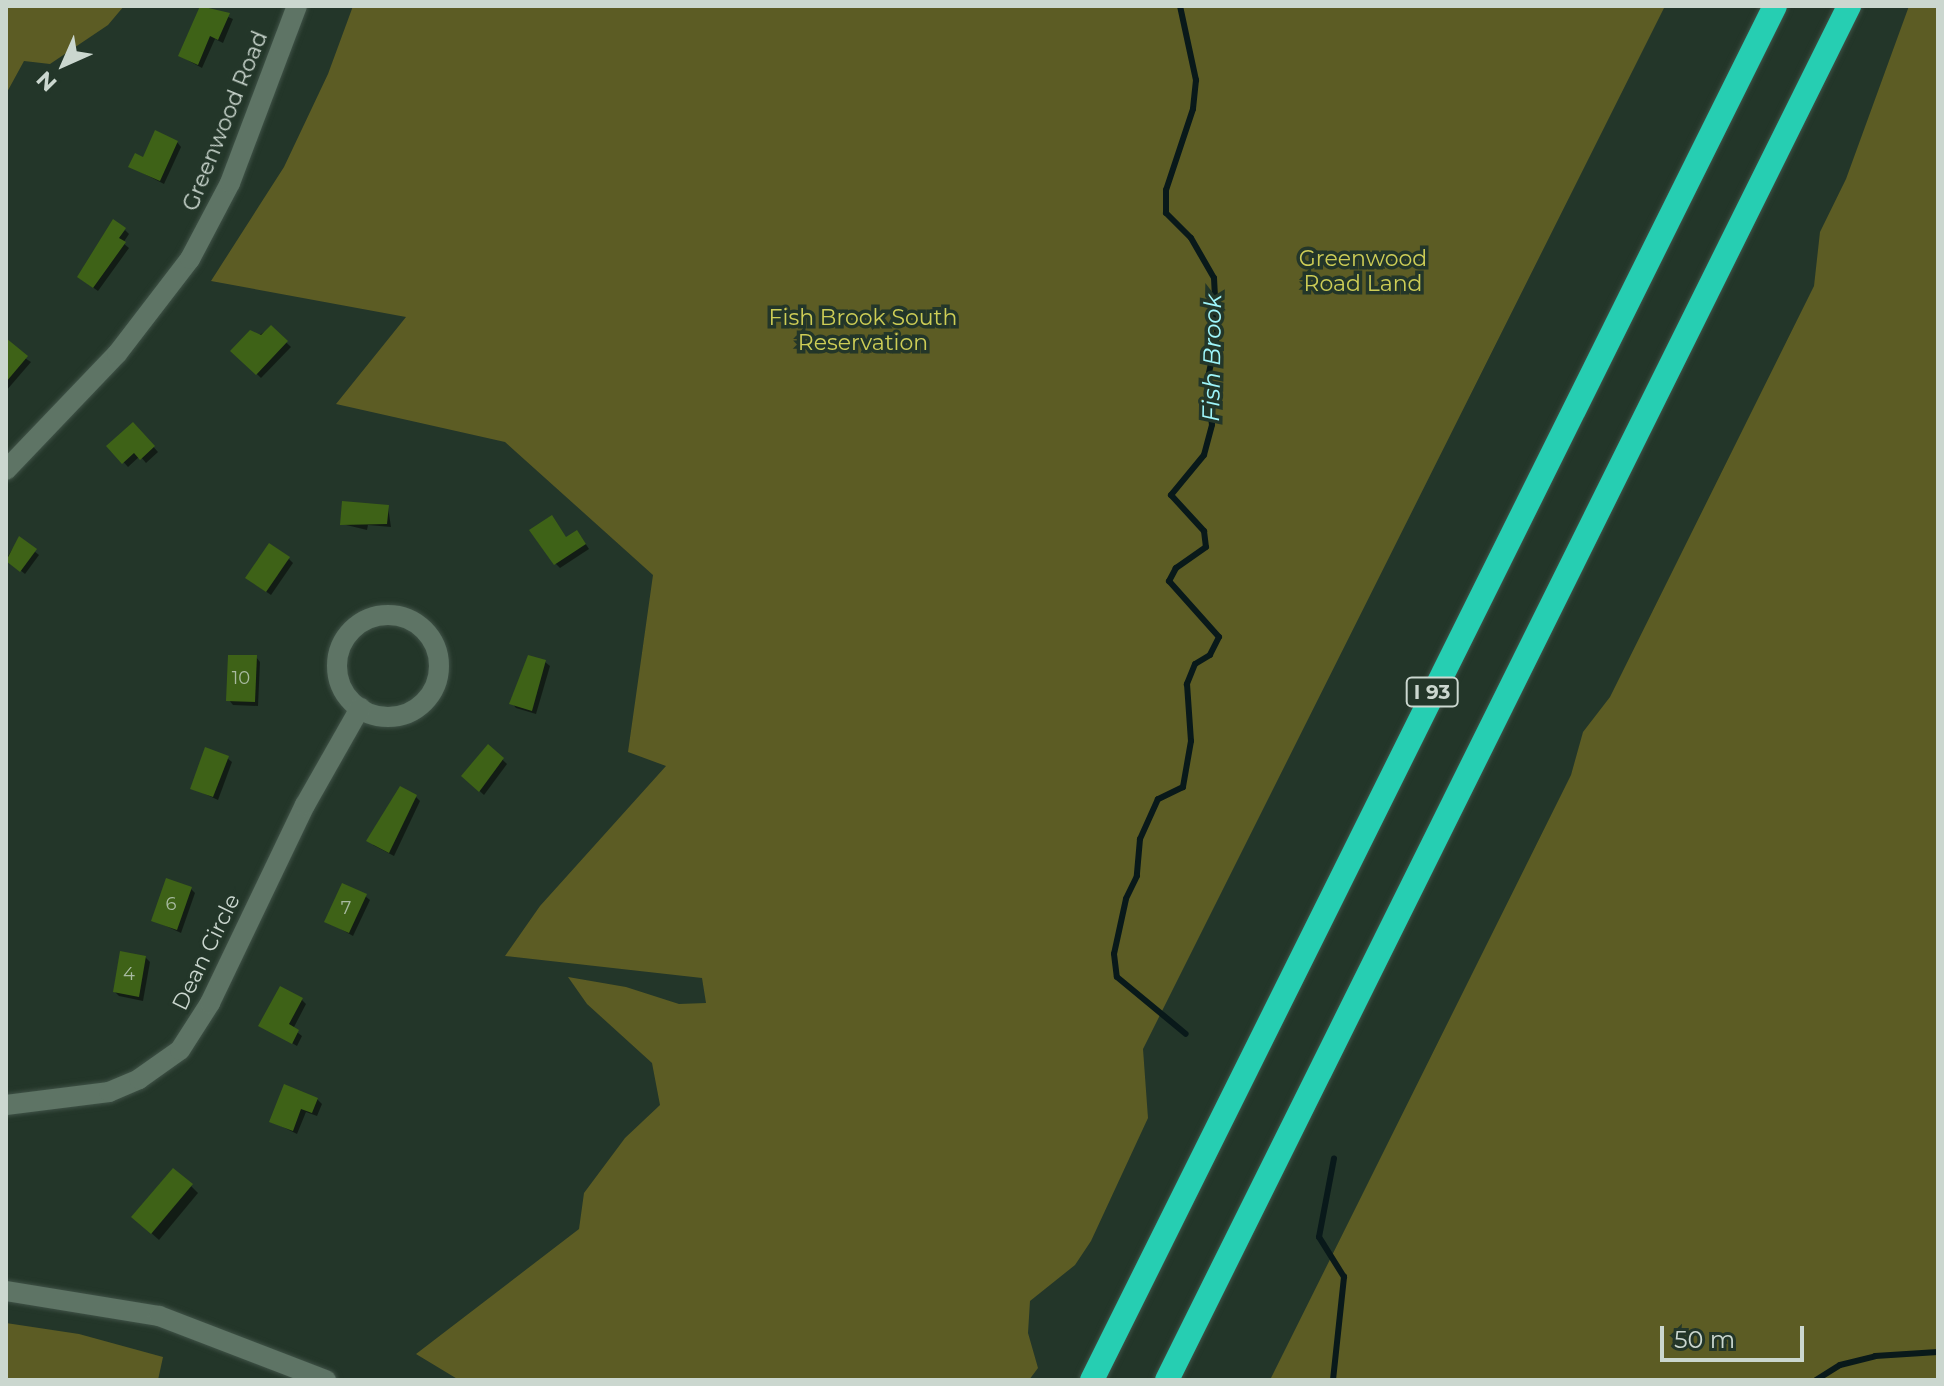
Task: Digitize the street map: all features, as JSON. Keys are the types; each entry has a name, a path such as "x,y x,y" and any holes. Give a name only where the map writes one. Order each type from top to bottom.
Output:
{"highway":[{"name":"I 93","path":"1092,1380 1775,6"},
{"path":"1167,1380 1849,6"}],"street":[{"name":"Greenwood Road","path":"6,470 117,354 190,259 230,183 297,6"},
{"path":"388,614 421,627 438,655 438,676 429,696 402,715 381,716 360,708 344,691 337,668 347,635 365,620 388,614"},
{"name":"Dean Circle","path":"6,1105 109,1092 139,1079 180,1050 210,1003 299,817 360,708"},
{"path":"6,1291 159,1316 326,1380"}],"green space":[{"path":"6,6 124,6 108,25 50,64 24,61 6,94"},
{"name":"Fish Brook South Reservation","path":"353,6 1665,6 1143,1049 1148,1118 1091,1241 1075,1265 1030,1301 1028,1333 1038,1368 1029,1380 459,1380 416,1354 579,1229 584,1193 625,1138 660,1105 652,1063 587,1004 568,977 626,987 679,1004 706,1003 702,978 505,956 540,906 666,766 628,752 653,575 505,442 336,404 406,317 211,281 284,167 328,74"},
{"path":"1909,6 1938,6 1938,1380 1270,1380 1571,775 1583,732 1610,697 1814,286 1820,232 1846,179"},
{"path":"6,1323 79,1334 163,1357 158,1380 6,1380"}],"building":[{"path":"200,6 230,13 218,40 210,36 198,65 178,56"},
{"path":"155,130 178,141 160,181 128,167 135,153 143,157"},
{"path":"113,219 126,228 119,238 126,242 93,288 77,277"},
{"path":"271,325 288,341 256,375 230,351 250,330 261,335"},
{"path":"6,338 28,356 6,382"},
{"path":"133,422 155,446 140,460 134,453 122,464 106,446"},
{"path":"342,501 389,505 387,524 340,525"},
{"path":"552,515 566,537 577,530 586,544 554,565 529,530"},
{"path":"19,536 37,549 20,572 6,561"},
{"path":"269,543 290,557 266,592 245,578"},
{"path":"228,655 257,655 255,702 226,701"},
{"path":"528,655 546,660 532,711 509,704"},
{"path":"488,744 504,758 479,792 461,776"},
{"path":"205,747 229,756 213,797 190,789"},
{"path":"400,786 417,795 389,853 366,841"},
{"path":"166,878 192,887 177,930 151,921"},
{"path":"342,883 367,894 349,933 324,922"},
{"path":"120,951 146,956 139,997 113,992"},
{"path":"280,986 303,998 289,1024 299,1030 292,1044 258,1026"},
{"path":"284,1084 318,1098 312,1113 301,1109 293,1131 269,1122"},
{"path":"173,1168 193,1184 151,1234 131,1217"}],"waterway":[{"name":"Fish Brook","path":"1180,6 1196,80 1193,109 1166,190 1166,213 1191,238 1214,278 1217,336 1207,382 1212,425 1204,455 1171,495 1204,531 1206,547 1176,568 1169,581 1219,637 1210,655 1195,664 1187,684 1191,741 1183,787 1158,799 1140,839 1137,876 1126,899 1114,954 1117,977 1186,1034"},
{"name":"Fish Brook","path":"1333,1380 1344,1277 1319,1237 1334,1158"},
{"path":"1816,1380 1840,1365 1875,1356 1938,1352"}],"park label":[{"name":"Greenwood Road Land","path":"1363,270"}]}
